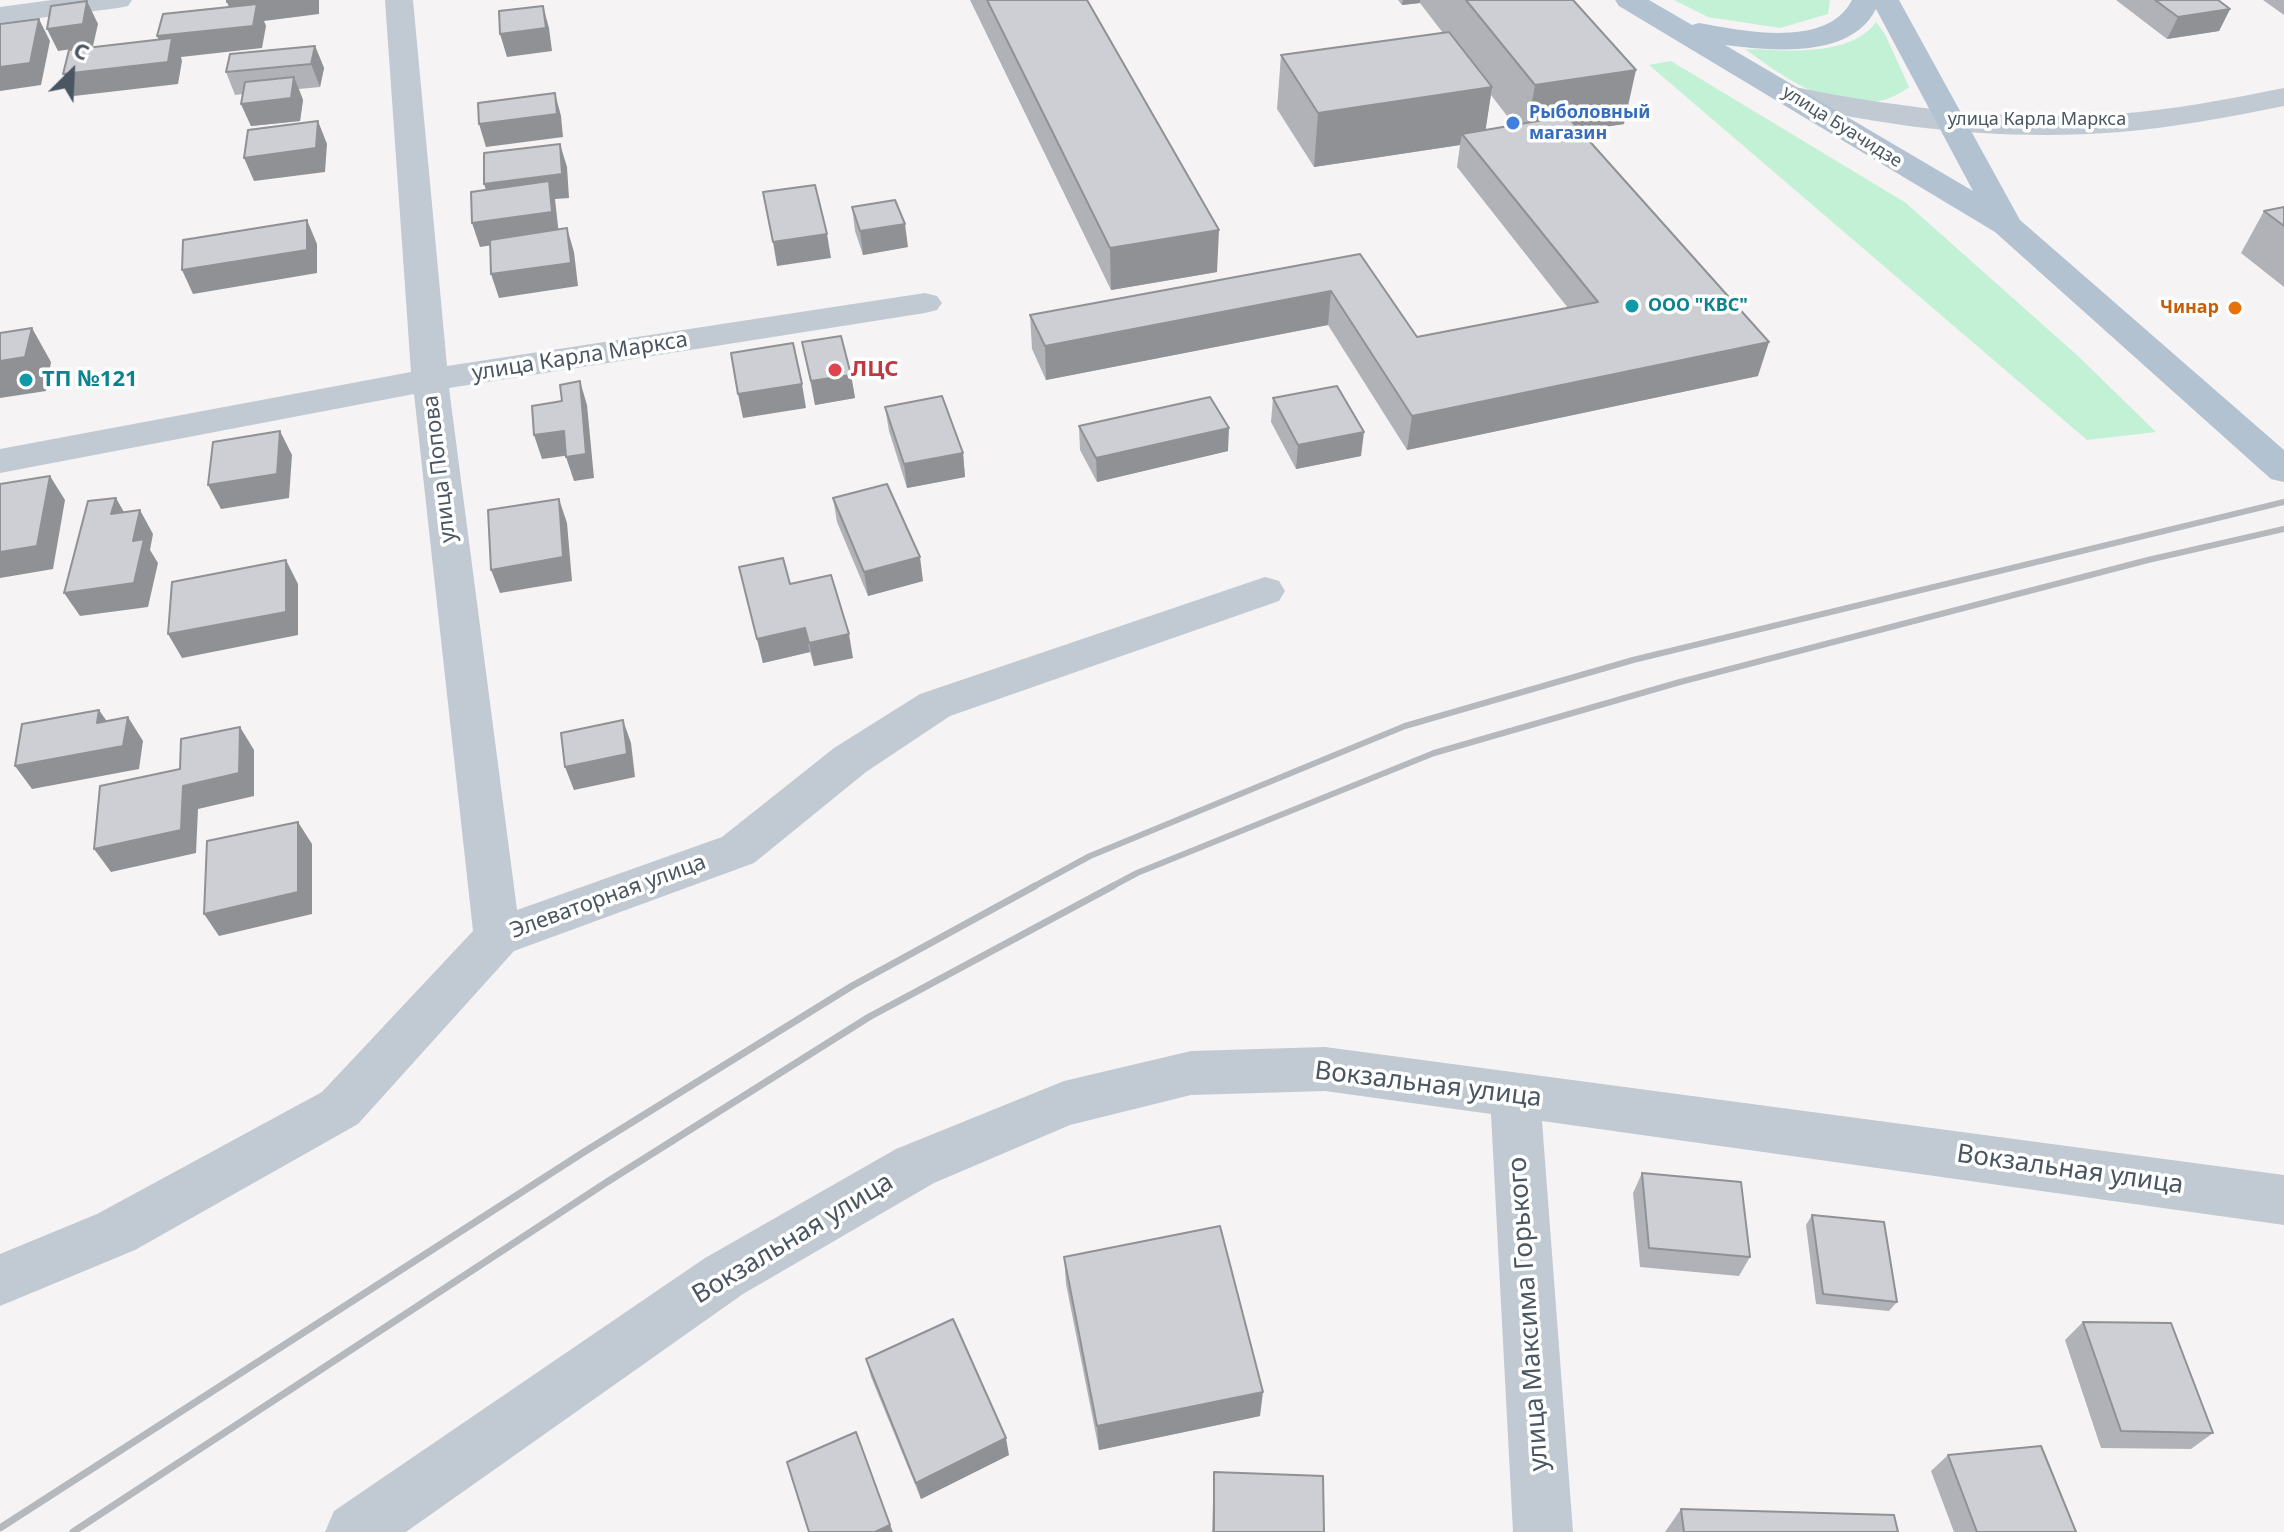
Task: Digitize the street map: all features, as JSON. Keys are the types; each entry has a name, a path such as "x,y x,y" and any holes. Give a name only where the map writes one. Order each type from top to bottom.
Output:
{"main road":[{"name":"улица Буачидзе","path":"1629,0 1961,201 2007,225 2284,470"},
{"name":"улица Буачидзе","path":"1677,27 1736,39 1783,41 1815,37 1848,25 1865,7 1866,0"},
{"name":"улица Буачидзе","path":"1885,0 2007,225"}],"street":[{"path":"0,15 118,0"},
{"name":"улица Попова","path":"399,0 430,380 497,937"},
{"name":"улица Карла Маркса","path":"1790,95 1858,110 1952,120 2117,123 2199,113 2284,97"},
{"name":"улица Карла Маркса","path":"0,461 430,380 925,303"},
{"name":"Элеваторная улица","path":"0,1280 116,1232 340,1108 497,937 738,850 850,760 935,705 1265,591"},
{"name":"Вокзальная улица","path":"355,1532 724,1276 915,1166 1064,1104 1191,1073 1325,1069 2284,1200"},
{"name":"улица Максима Горького","path":"1515,1095 1543,1532"}],"green space":[{"path":"1674,0 1830,0 1828,14 1780,28 1708,17"},
{"path":"1876,22 1885,34 1909,87 1888,98 1866,103 1823,96 1782,75 1745,49 1834,47 1865,34"},
{"path":"1671,61 1906,203 2078,356 2156,432 2087,440 1649,65"}],"building":[{"path":"987,0 1087,0 1219,230 1110,248"},
{"path":"1466,0 1573,0 1636,70 1535,85"},
{"path":"2155,0 2218,0 2230,9 2178,17"},
{"path":"87,1 83,24 47,29 51,6"},
{"path":"257,4 253,26 157,36 163,14"},
{"path":"543,6 546,28 500,34 499,11"},
{"path":"39,19 30,63 0,67 0,24"},
{"path":"1449,32 1492,87 1318,113 1281,55"},
{"path":"172,38 168,62 63,74 69,50"},
{"path":"315,46 311,64 226,72 230,54"},
{"path":"294,77 291,98 241,104 245,82"},
{"path":"555,93 557,114 479,124 478,103"},
{"path":"1567,116 1769,342 1412,416 1331,291 1045,346 1030,315 1360,254 1417,337 1598,302 1462,134"},
{"path":"318,121 316,148 244,158 248,130"},
{"path":"560,144 562,174 484,184 484,153"},
{"path":"549,181 552,212 472,223 471,192"},
{"path":"815,185 827,234 773,242 763,192"},
{"path":"895,200 905,224 860,231 852,207"},
{"path":"2284,207 2284,226 2264,211"},
{"path":"307,220 307,250 182,270 183,240"},
{"path":"567,228 571,263 491,274 490,240"},
{"path":"32,328 25,357 0,361 0,333"},
{"path":"841,336 851,375 811,381 802,342"},
{"path":"793,343 802,384 738,394 731,353"},
{"path":"580,381 586,454 566,457 564,431 534,435 532,406 562,401 560,385"},
{"path":"1337,386 1364,432 1298,445 1273,398"},
{"path":"942,396 963,453 904,464 885,407"},
{"path":"1210,397 1229,428 1096,458 1079,426"},
{"path":"280,431 277,474 208,485 213,442"},
{"path":"50,476 37,546 0,552 0,484"},
{"path":"887,484 920,557 864,572 833,498"},
{"path":"116,498 111,514 140,510 133,541 144,539 134,583 64,593 88,501"},
{"path":"559,499 563,557 491,570 488,510"},
{"path":"783,558 790,584 831,575 849,634 809,643 805,628 757,639 739,567"},
{"path":"286,560 286,612 168,634 172,582"},
{"path":"99,710 97,723 128,717 123,746 15,766 22,724"},
{"path":"623,720 627,754 565,767 561,733"},
{"path":"240,727 239,773 183,786 181,830 94,849 100,786 180,769 181,739"},
{"path":"298,822 298,892 204,914 207,841"},
{"path":"1642,1173 1741,1182 1750,1257 1649,1248"},
{"path":"1812,1215 1884,1222 1897,1302 1823,1294"},
{"path":"1220,1226 1263,1392 1097,1426 1064,1257"},
{"path":"953,1319 1006,1438 916,1483 866,1359"},
{"path":"2083,1322 2171,1323 2213,1433 2121,1431"},
{"path":"856,1432 890,1525 875,1532 809,1532 787,1462"},
{"path":"2041,1446 2076,1532 1977,1532 1948,1455"},
{"path":"1214,1472 1323,1476 1324,1532 1214,1532"},
{"path":"1681,1509 1894,1515 1898,1532 1684,1532"}],"railway":[{"path":"1031,888 1090,856 1405,726 1633,660 2284,502"},
{"path":"1109,888 1137,873 1434,753 1680,682 2148,560 2284,529"},
{"path":"0,1528 584,1152 852,986 1035,886"},
{"path":"73,1532 607,1182 869,1017 1113,886"}],"place":[{"name":"Рыболовный магазин","path":"1513,123"},
{"name":"ООО \"КВС\"","path":"1632,306"},
{"name":"Чинар","path":"2235,308"},
{"name":"ЛЦС","path":"835,370"},
{"name":"ТП №121","path":"26,380"}]}
